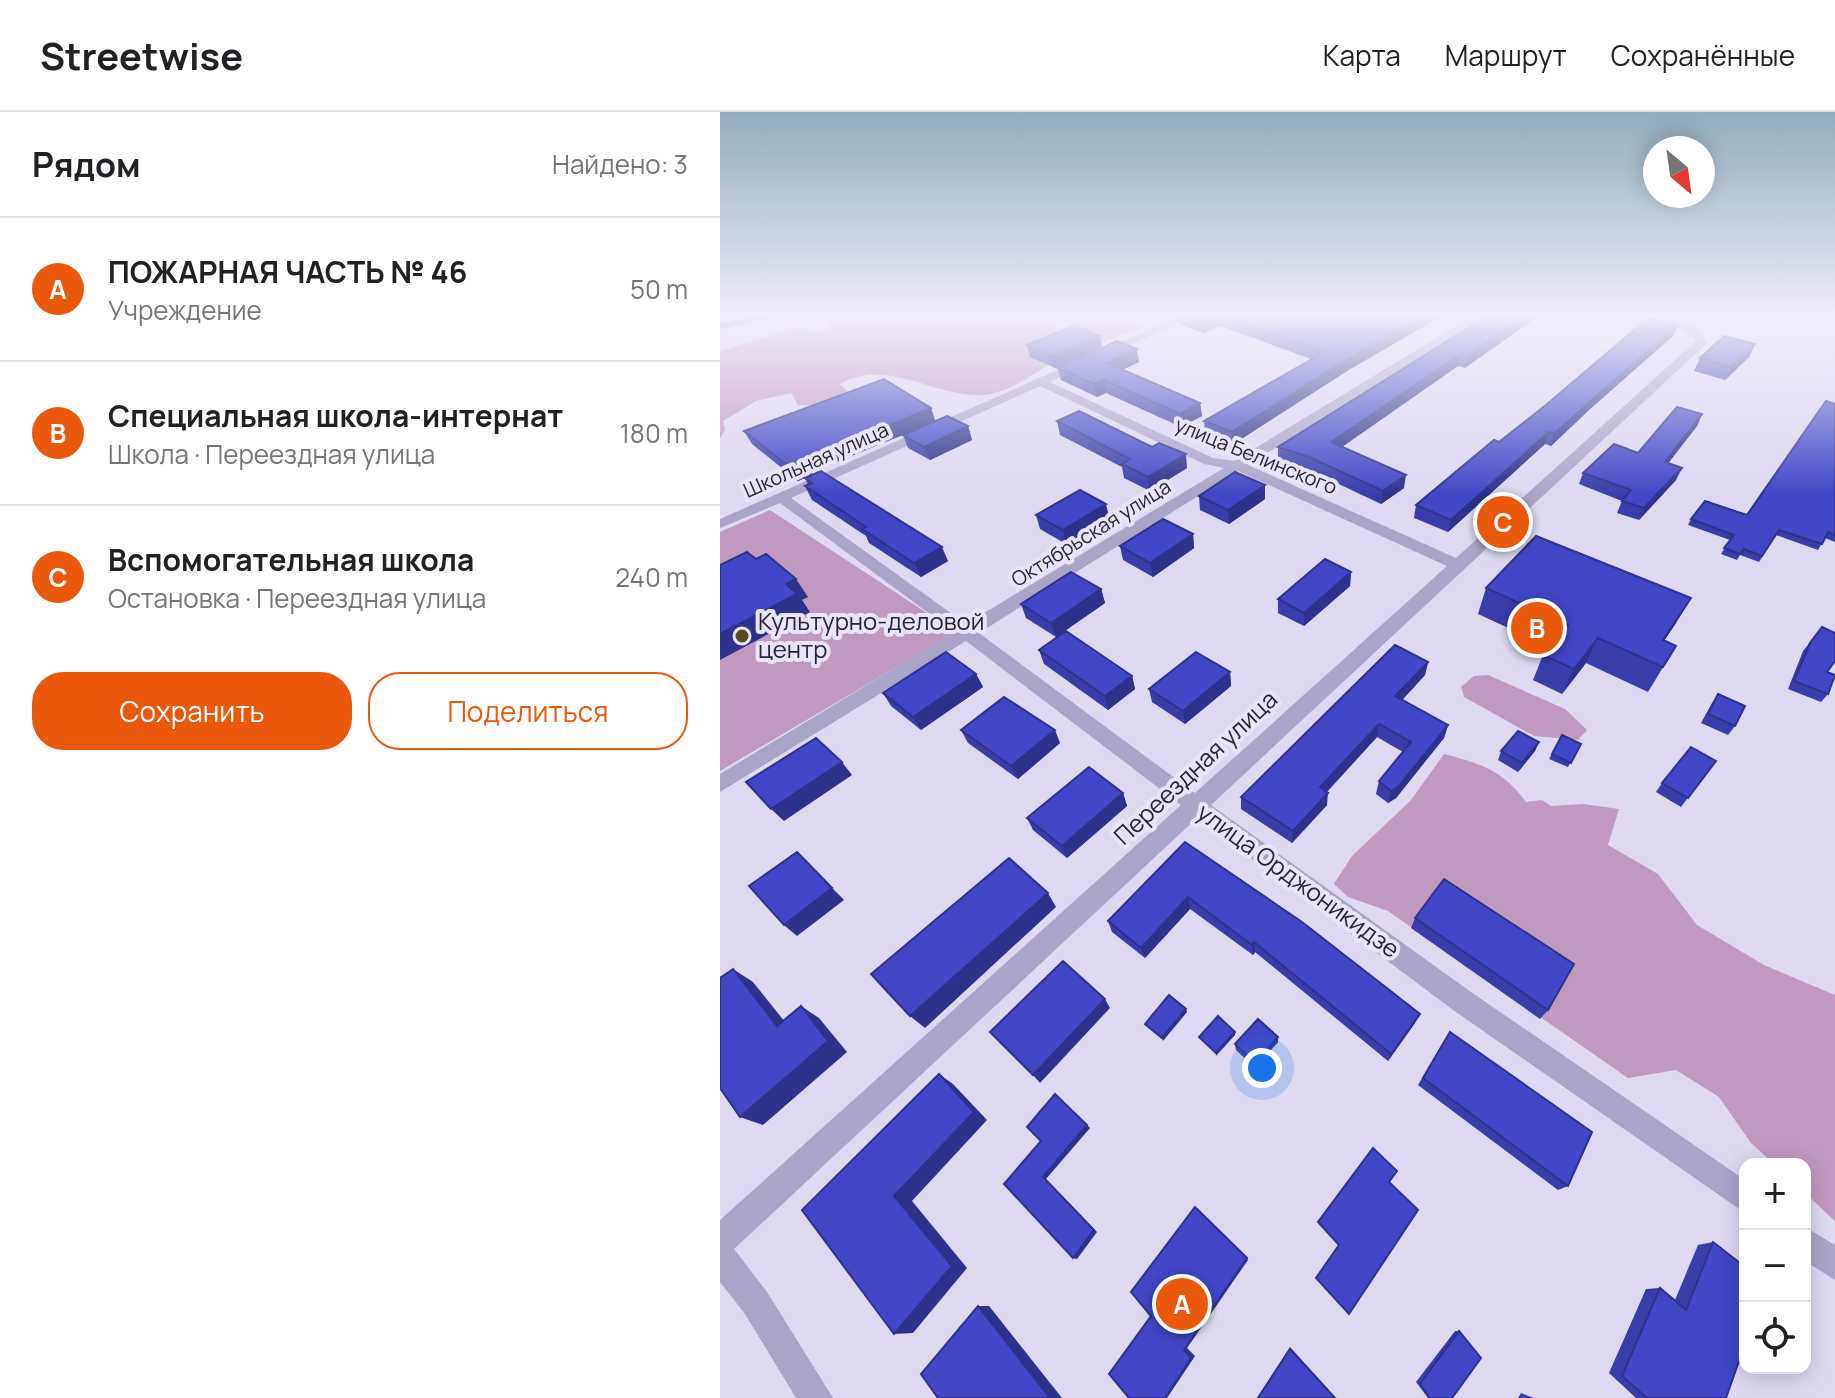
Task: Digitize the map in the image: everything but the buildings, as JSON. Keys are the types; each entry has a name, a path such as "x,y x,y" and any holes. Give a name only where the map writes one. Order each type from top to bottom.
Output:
{"street":[{"name":"Школьная улица","path":"720,524 1057,375"},
{"name":"Октябрьская улица","path":"720,784 1385,375"},
{"name":"Переездная улица","path":"720,1241 1456,564 1667,375"},
{"name":"улица Белинского","path":"1041,382 1209,461 1238,466 1456,564"},
{"name":"улица Орджоникидзе","path":"781,497 969,631 1194,804 1463,1002 1739,1194"},
{"path":"1811,1246 1835,1264"},
{"path":"720,1257 756,1303 816,1398"}],"shaded area":[{"path":"720,375 869,375 840,384 850,394 820,406 798,405 791,393 756,401 723,421 725,430 720,438"},
{"path":"884,375 1031,375 999,392 980,395 962,394"},
{"path":"770,510 956,632 720,771 720,532"},
{"path":"1488,675 1565,709 1587,730 1578,740 1534,736 1464,697 1461,687 1474,676"},
{"path":"1444,754 1490,770 1518,791 1526,802 1542,800 1551,806 1583,804 1619,809 1608,845 1658,874 1697,925 1764,965 1835,995 1835,1221 1811,1199 1811,1158 1767,1158 1751,1143 1719,1097 1676,1070 1628,1078 1388,911 1348,897 1334,884 1352,856 1411,800"}],"place":[{"name":"Вспомогательная школа","path":"1503,522"},
{"name":"Специальная школа-интернат","path":"1537,628"},
{"name":"Культурно-деловой центр","path":"742,636"},
{"name":"ПОЖАРНАЯ ЧАСТЬ № 46","path":"1182,1304"}]}
